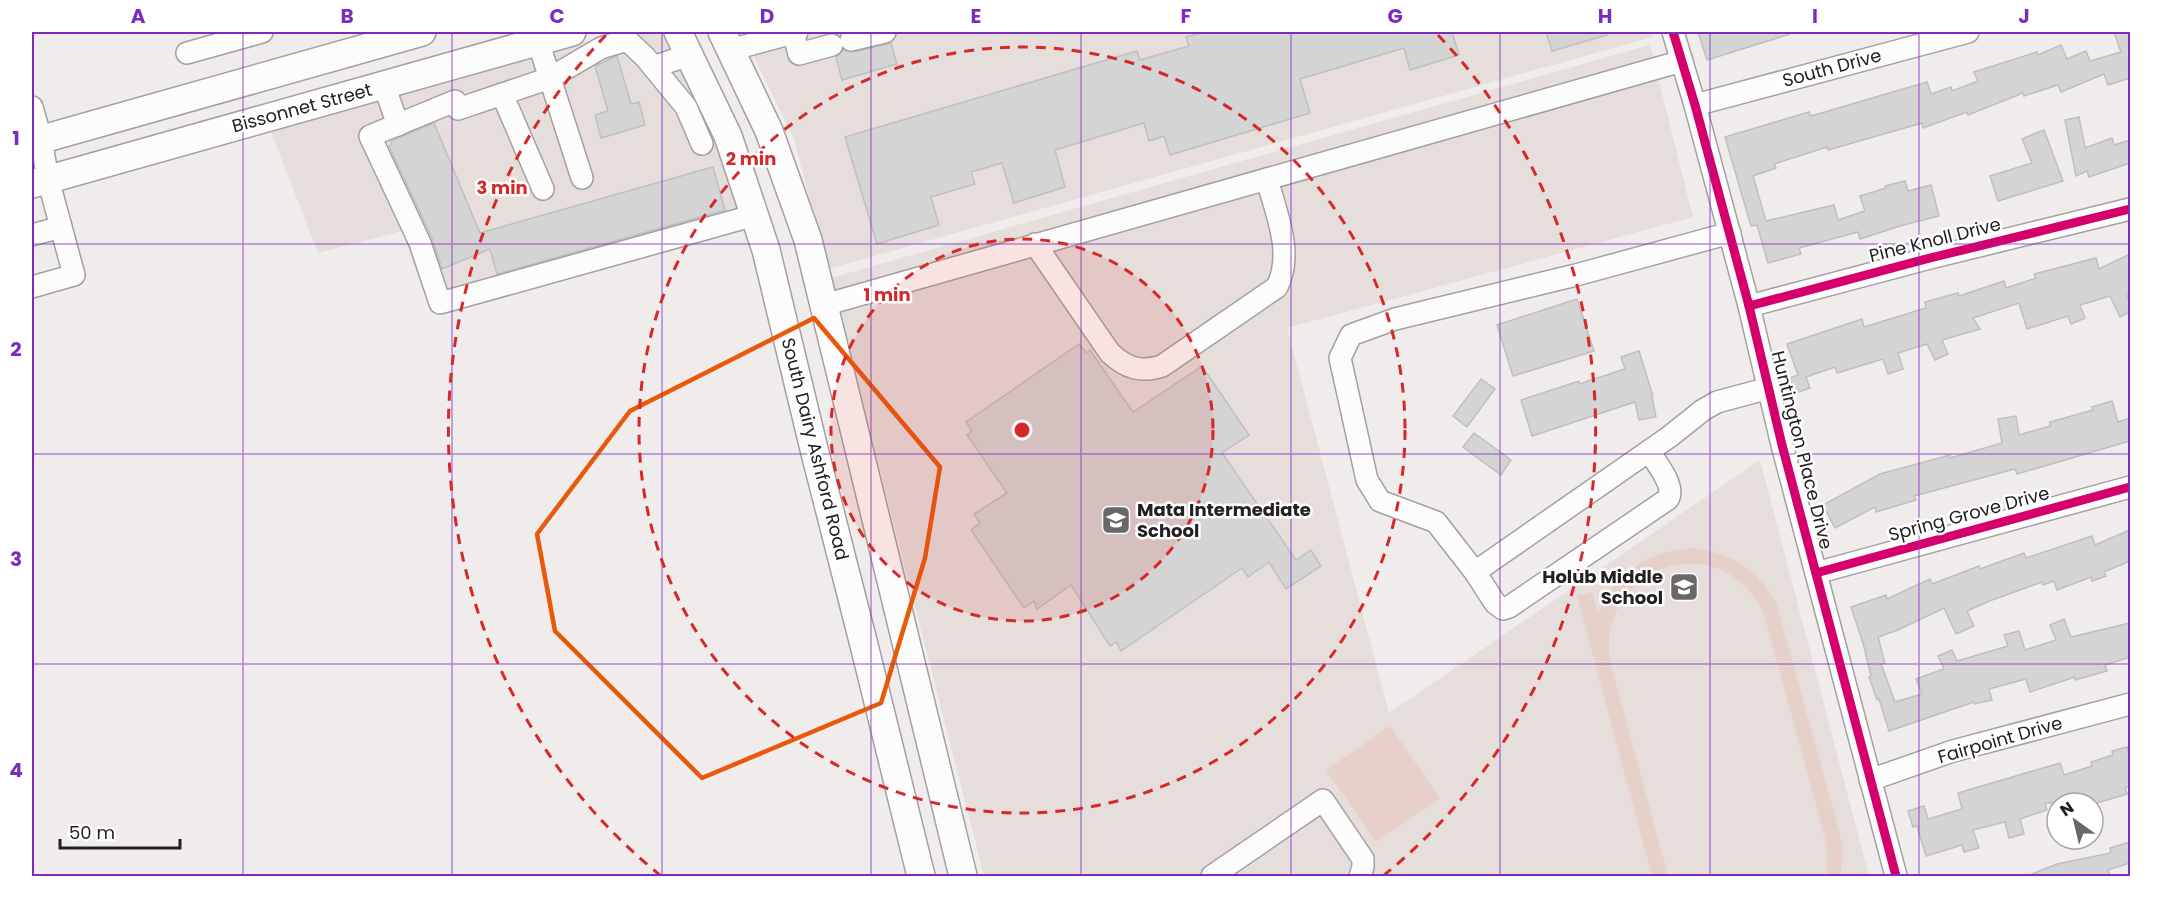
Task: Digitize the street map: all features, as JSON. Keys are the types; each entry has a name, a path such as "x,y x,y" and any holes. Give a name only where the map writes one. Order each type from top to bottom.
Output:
{"main road":[{"path":"36,141 370,39 422,32"},
{"name":"Bissonnet Street","path":"40,181 573,32"},
{"path":"370,39 384,85"},
{"path":"726,41 769,131 808,240 963,876"},
{"name":"South Dairy Ashford Road","path":"683,43 698,103 728,136 766,250 921,876"},
{"path":"766,250 808,240"},
{"path":"829,507 871,495"},
{"path":"892,765 933,755"}],"street":[{"path":"187,53 262,32"},
{"path":"573,32 580,61"},
{"path":"726,41 794,32 799,54 885,32"},
{"name":"Huntington Place Drive","path":"1673,32 1730,233 1896,876"},
{"name":"South Drive","path":"1695,105 1968,32"},
{"path":"702,144 698,103 653,67 626,36 550,78 502,94 456,105 370,136 420,243 440,303 755,215"},
{"path":"538,41 582,178"},
{"path":"653,67 683,43"},
{"path":"824,304 1682,61"},
{"path":"384,85 398,125"},
{"path":"502,94 543,189"},
{"path":"32,107 40,181 61,227 74,275 32,287"},
{"path":"1035,244 1110,353 1122,363 1149,371 1162,366 1277,287 1283,275 1284,242 1267,179"},
{"name":"Pine Knoll Drive","path":"1749,306 1930,258 2130,209"},
{"path":"32,235 61,227"},
{"path":"1649,451 1670,488 1671,495 1668,499 1503,609 1495,603 1475,572 1436,522 1380,501 1367,480 1340,358 1351,335 1395,320 1576,275 1730,233"},
{"path":"1475,572 1649,451 1703,410 1717,402 1769,388"},
{"name":"Spring Grove Drive","path":"1816,573 2130,487"},
{"name":"Fairpoint Drive","path":"1870,780 1953,751 2130,704"},
{"path":"1212,876 1323,801 1363,859 1364,867 1360,876"}],"highlighted area":[{"path":"814,318 940,467 925,558 881,703 702,778 555,631 537,534 630,411"}],"shaded area":[{"path":"620,32 667,32 721,149 743,228 431,313 402,231 318,253 271,132"},
{"path":"742,32 1651,32 1652,37 828,269 794,139"},
{"name":"Mata Intermediate School","path":"1650,45 1693,217 1287,328 1389,713 1760,460 1869,876 984,876 831,278"},
{"path":"1694,548 1708,550 1733,559 1762,582 1777,605 1840,834 1843,849 1841,876 1826,876 1825,838 1763,611 1743,584 1717,569 1690,564 1663,569 1639,582 1621,603 1610,631 1611,665 1668,876 1652,876 1577,596 1592,592 1598,614 1614,586 1636,566 1663,553"},
{"path":"1390,726 1440,798 1376,842 1326,770"}],"building":[{"path":"1205,32 1452,32 1459,55 1410,70 1404,48 1300,79 1310,113 1170,155 1164,136 1149,141 1144,123 1055,150 1065,187 1014,203 1002,163 971,172 975,184 931,197 939,225 877,244 845,137 1137,51 1140,60 1189,46 1186,37"},
{"path":"1546,32 1607,32 1607,35 1552,51"},
{"path":"1698,32 1789,32 1790,34 1707,60"},
{"path":"2114,32 2130,32 2130,78 2108,85 2104,74 2061,92 2058,85 2024,96 2023,93 1968,115 1967,112 1923,128 1922,123 1828,150 1827,147 1774,164 1776,168 1753,176 1766,221 1834,205 1838,220 1865,211 1860,196 1905,181 1908,191 1931,185 1939,216 1860,239 1858,232 1799,248 1801,254 1768,263 1757,225 1751,226 1725,137 1809,112 1811,116 1927,82 1931,94 1951,87 1952,91 1978,81 1974,72 2037,52 2038,55 2061,45 2067,59 2086,51 2090,61 2121,52"},
{"path":"891,43 897,64 842,80 836,57 843,50 854,52"},
{"path":"617,56 631,104 639,102 645,125 601,138 595,115 608,111 595,66"},
{"path":"2079,117 2085,148 2112,138 2114,145 2130,140 2130,163 2089,177 2087,171 2076,176 2065,120"},
{"path":"434,123 480,233 713,167 725,210 497,274 490,249 442,269 432,238 389,146 392,145 391,141"},
{"path":"2044,130 2063,181 1998,201 1990,176 2032,163 2022,139"},
{"path":"2130,254 2130,291 2126,293 2130,303 2130,312 2120,317 2110,296 2080,305 2085,318 2071,324 2068,316 2027,329 2019,303 1973,318 1980,329 1942,340 1948,354 1935,360 1927,344 1898,353 1903,369 1888,374 1883,359 1837,373 1835,367 1806,377 1810,388 1796,393 1790,378 1798,375 1787,344 1862,319 1864,327 1926,308 1925,302 1958,293 1959,296 2004,281 2006,288 2036,278 2034,274 2096,258 2099,269"},
{"path":"1577,299 1594,351 1513,376 1497,325"},
{"path":"1079,344 1086,353 1090,350 1133,412 1202,366 1249,435 1222,453 1296,560 1311,550 1321,566 1286,589 1269,562 1248,577 1242,568 1121,651 1116,642 1110,646 1071,585 1037,609 1034,601 1024,608 971,530 980,523 974,514 1007,493 967,435 972,431 966,422"},
{"path":"1639,351 1653,396 1656,417 1639,420 1635,402 1532,436 1521,400 1625,369 1621,357"},
{"path":"1481,379 1495,389 1467,427 1453,416"},
{"path":"2112,401 2118,422 2130,418 2130,441 2017,474 2015,469 1914,496 1916,500 1876,512 1875,507 1835,528 1823,505 1880,474 2002,443 1998,419 2016,416 2019,435 2050,426 2050,422 2093,410 2092,407"},
{"path":"1474,433 1511,460 1501,475 1463,447"},
{"path":"2130,530 2130,561 2104,572 2106,576 2092,581 2091,577 2057,590 2054,581 2043,585 2042,582 1992,600 1967,611 1974,626 1956,634 1944,608 1878,637 1885,663 1881,664 1895,702 1922,694 1916,679 1944,669 1938,656 1952,650 1957,661 2008,646 2004,635 2019,631 2025,650 2056,640 2050,625 2064,619 2071,637 2130,623 2130,657 2105,665 2107,671 2075,680 2075,677 2030,692 2026,679 1989,689 1992,700 1975,704 1974,702 1889,731 1869,677 1871,676 1863,643 1851,607 1886,595 1887,599 1930,579 1932,584 1979,566 1980,569 2024,553 2026,558 2092,536 2095,545"},
{"path":"2127,747 2130,758 2130,786 2125,788 2127,794 2105,801 2105,791 2045,791 2045,811 2020,819 2024,834 2009,838 2005,822 1973,830 1979,848 1964,852 1962,845 1926,856 1917,826 1913,827 1908,811 1924,806 1928,819 1962,809 1958,793 2060,763 2064,775 2092,766 2091,762 2113,755 2112,751"},
{"path":"2130,842 2130,863 2108,870 2110,876 2027,876 2057,864 2111,853 2110,848"}],"cycle path":[{"path":"1673,32 1749,306 1782,445 1896,876"},
{"path":"1749,306 1930,258 2130,209"},
{"path":"1816,573 2130,487"}],"place":[{"name":"Mata Intermediate School","path":"1116,520"},
{"name":"Holub Middle School","path":"1684,587"}]}
